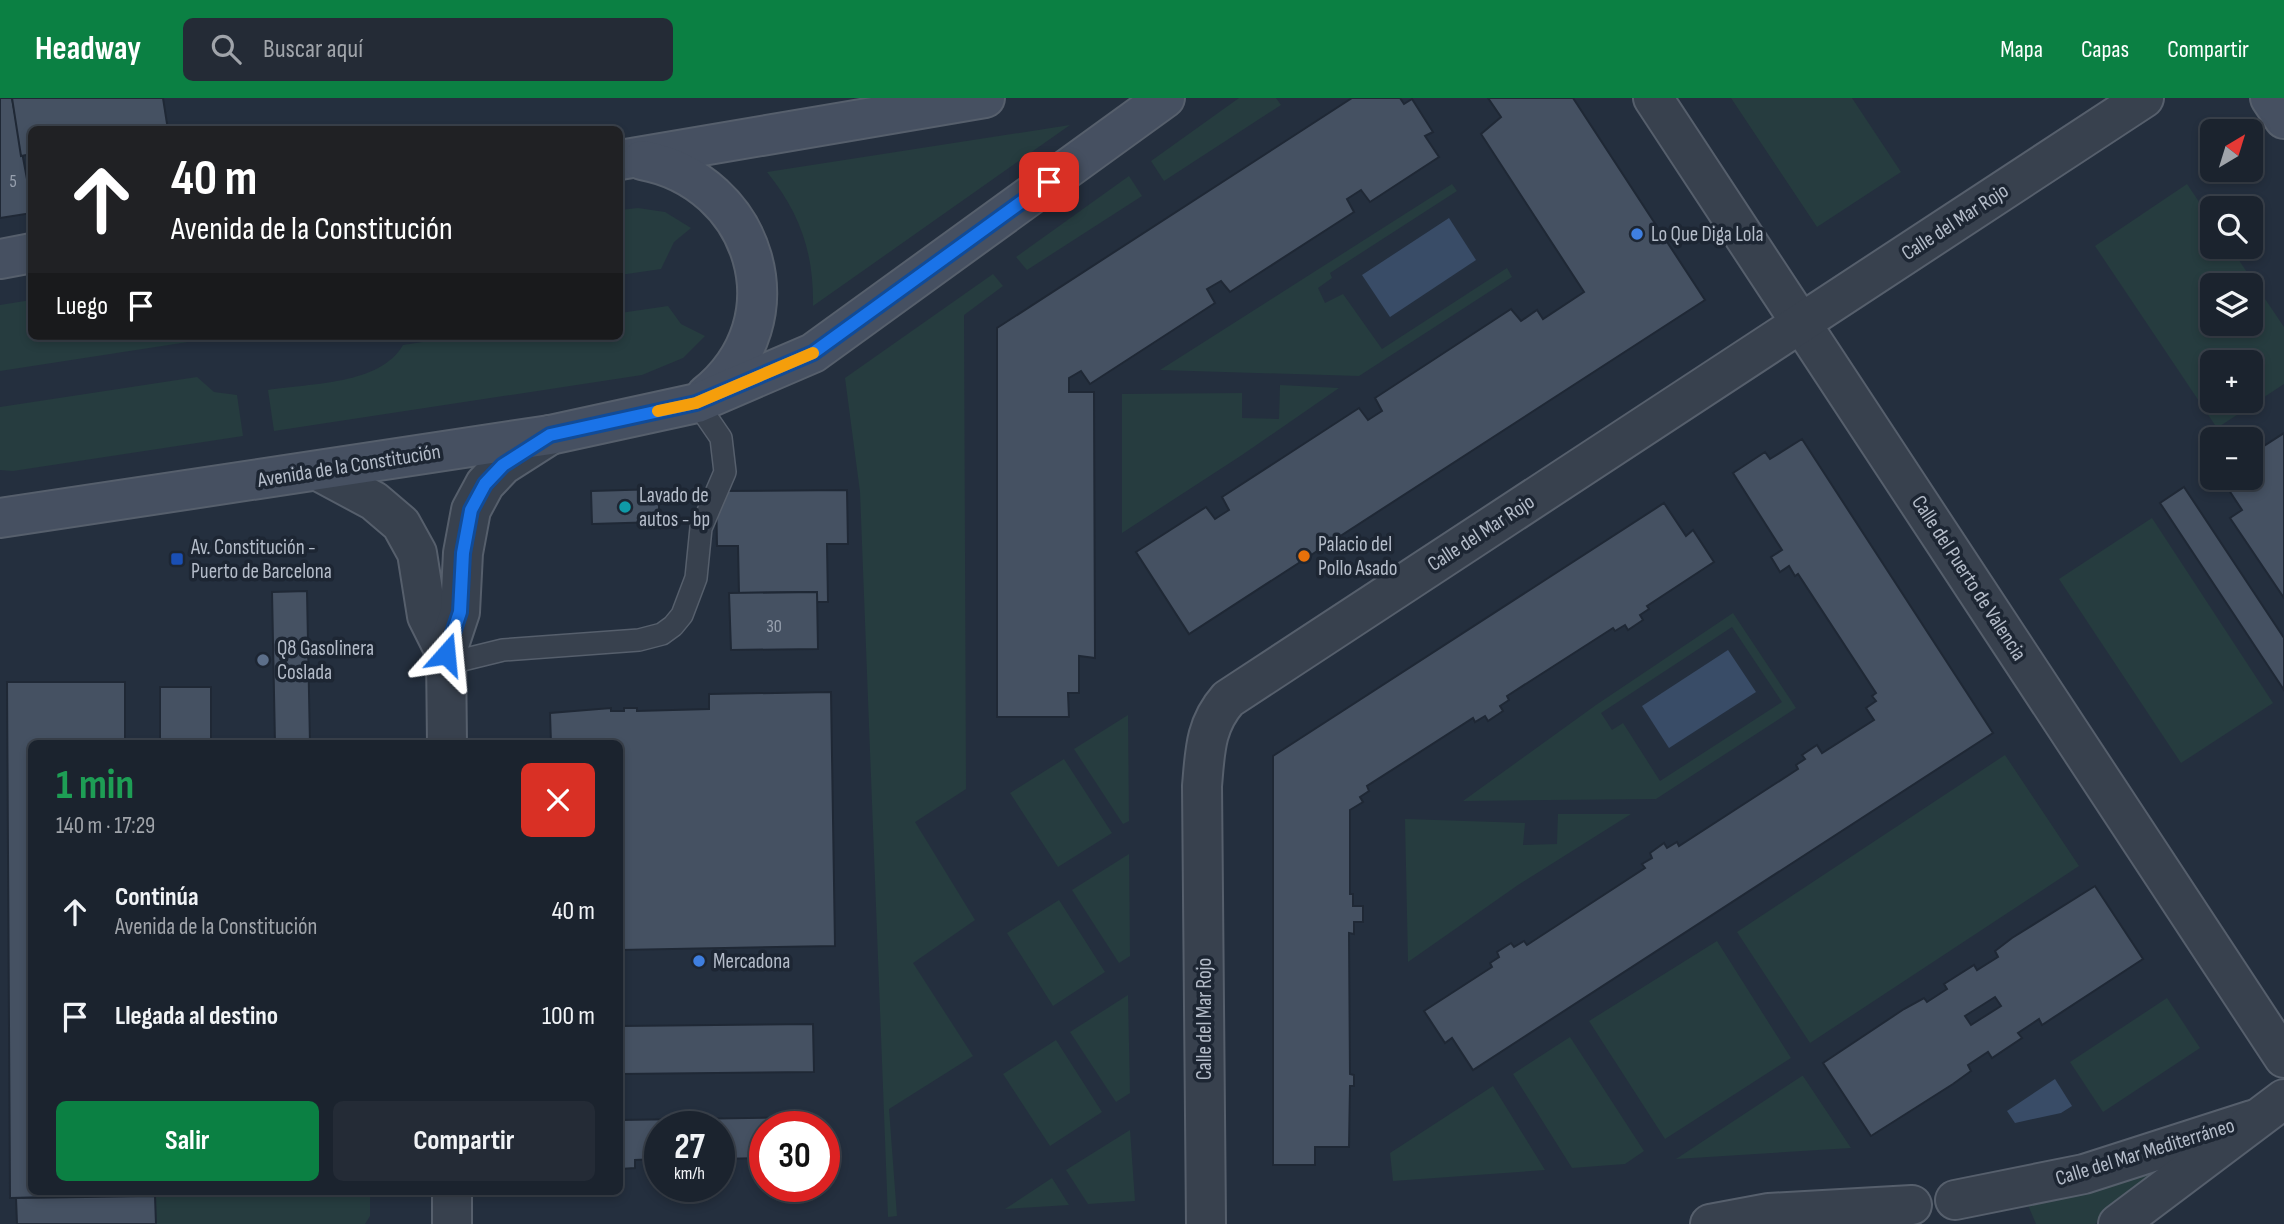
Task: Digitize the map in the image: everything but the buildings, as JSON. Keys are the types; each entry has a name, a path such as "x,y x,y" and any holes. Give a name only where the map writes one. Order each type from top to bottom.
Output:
{"street":[{"name":"Avenida de la Constitución","path":"626,159 985,98"},
{"name":"Avenida de la Constitución","path":"0,517 320,472 550,435 696,403 813,353 1165,98"},
{"name":"Calle del Puerto de Valencia","path":"1653,98 2284,1058"},
{"name":"Calle del Mar Rojo","path":"1206,1224 1202,786 1207,735 1216,713 1228,699 2144,98"},
{"path":"2270,98 2284,119"},
{"name":"Avenida de la Constitución","path":"626,159 660,163 686,173 709,189 729,209 743,232 753,258 757,285 756,313 748,340 736,365 718,386 696,403"},
{"path":"0,259 28,254"},
{"path":"447,740 446,659 460,612 463,553 477,495 503,465 550,435"},
{"path":"320,472 374,502 401,524 417,553 427,616 446,659"},
{"name":"Calle del Mar Mediterráneo","path":"2118,1224 2252,1120 2284,1099"},
{"name":"Calle del Mar Mediterráneo","path":"1900,1215 1933,1199 1955,1200 2084,1174 2252,1120"},
{"path":"452,1195 452,1224"},
{"path":"1955,1200 1974,1209 1990,1224"},
{"path":"1710,1224 1769,1213 1900,1215"}],"lane":[{"path":"446,659 503,650 639,639 662,634 674,626 682,615 696,578 701,528 725,472 721,438 696,403"}],"green space":[{"path":"1239,98 1276,98 1281,105 1164,181 1151,161"},
{"path":"1731,98 1852,98 1901,172 1817,227"},
{"path":"1070,125 813,306 811,268 803,234 788,203 767,172"},
{"path":"1129,176 1142,196 1027,270 1016,257"},
{"path":"1452,184 1457,191 1330,273 1332,278 1318,288 1325,303 1343,294 1382,349 1507,268 1512,277 1359,376 1160,370"},
{"path":"2187,184 2200,203 2200,259 2238,259 2248,273 2200,273 2200,336 2263,336 2263,296 2284,327 2284,384 2263,398 2263,350 2200,350 2200,403 2095,246"},
{"path":"638,208 665,212 691,228 674,242 661,269 623,275 623,210"},
{"path":"993,274 1003,286 964,315 966,789 915,822 975,920 913,963 973,1056 889,1109 897,1216 888,1217 860,492 845,378"},
{"path":"28,300 28,340 189,340 0,371 0,305"},
{"path":"668,306 681,324 705,336 683,358 642,375 274,431 268,390 362,375 392,358 403,345 436,340 623,340 623,313"},
{"path":"197,377 214,392 237,395 243,436 13,471 0,470 0,407"},
{"path":"1280,385 1339,388 1122,533 1122,394 1242,393 1242,418 1279,419"},
{"path":"2207,413 2240,413 2219,427"},
{"path":"2152,518 2273,703 2181,763 2059,579"},
{"path":"1733,613 1796,708 1656,799 1463,801 1596,705","holes":["1732,627 1782,702 1660,781 1623,723 1612,730 1601,713"]},
{"path":"1128,715 1129,821 1123,824 1074,749"},
{"path":"2005,755 2079,866 1810,1043 1737,932"},
{"path":"1064,759 1112,833 1058,867 1010,793"},
{"path":"1558,814 1631,814 1518,885 1408,962 1405,819 1525,823 1523,845 1557,844"},
{"path":"1129,854 1130,956 1119,963 1072,890"},
{"path":"1059,900 1105,972 1053,1006 1007,933"},
{"path":"1717,941 1791,1058 1665,1139 1589,1021"},
{"path":"1128,995 1130,1093 1116,1102 1070,1032"},
{"path":"2167,998 2200,1048 2103,1112 2070,1062"},
{"path":"1570,1037 1644,1151 1625,1164 1572,1168 1513,1074"},
{"path":"1056,1040 1102,1112 1050,1146 1003,1074"},
{"path":"1802,1076 1851,1148 1676,1159"},
{"path":"1493,1086 1545,1170 1393,1181 1390,1153"},
{"path":"1130,1130 1135,1201 1088,1204 1066,1170"},
{"path":"2167,1161 2174,1172 2095,1224 2036,1224 2025,1198"},
{"path":"1052,1178 1069,1205 1005,1209"},
{"path":"155,1195 370,1195 370,1216 365,1224 156,1224"}],"water":[{"path":"1449,218 1476,260 1390,317 1362,275"},
{"path":"1728,650 1756,692 1669,748 1642,706"},
{"path":"2055,1079 2072,1106 2061,1113 2015,1123 2007,1111"}],"slow traffic":[{"path":"658,411 696,403 813,353"}],"place":[{"name":"Lo Que Diga Lola","path":"1637,234"},
{"name":"Lavado de autos - bp","path":"625,507"},
{"name":"Palacio del Pollo Asado","path":"1304,556"},
{"name":"Av. Constitución - Puerto de Barcelona","path":"177,559"},
{"name":"Q8 Gasolinera Coslada","path":"263,660"},
{"name":"Mercadona","path":"699,961"}],"route":[{"path":"446,654 460,612 463,553 471,510 477,495 503,465 550,435 696,403 813,353 1049,182"}]}
